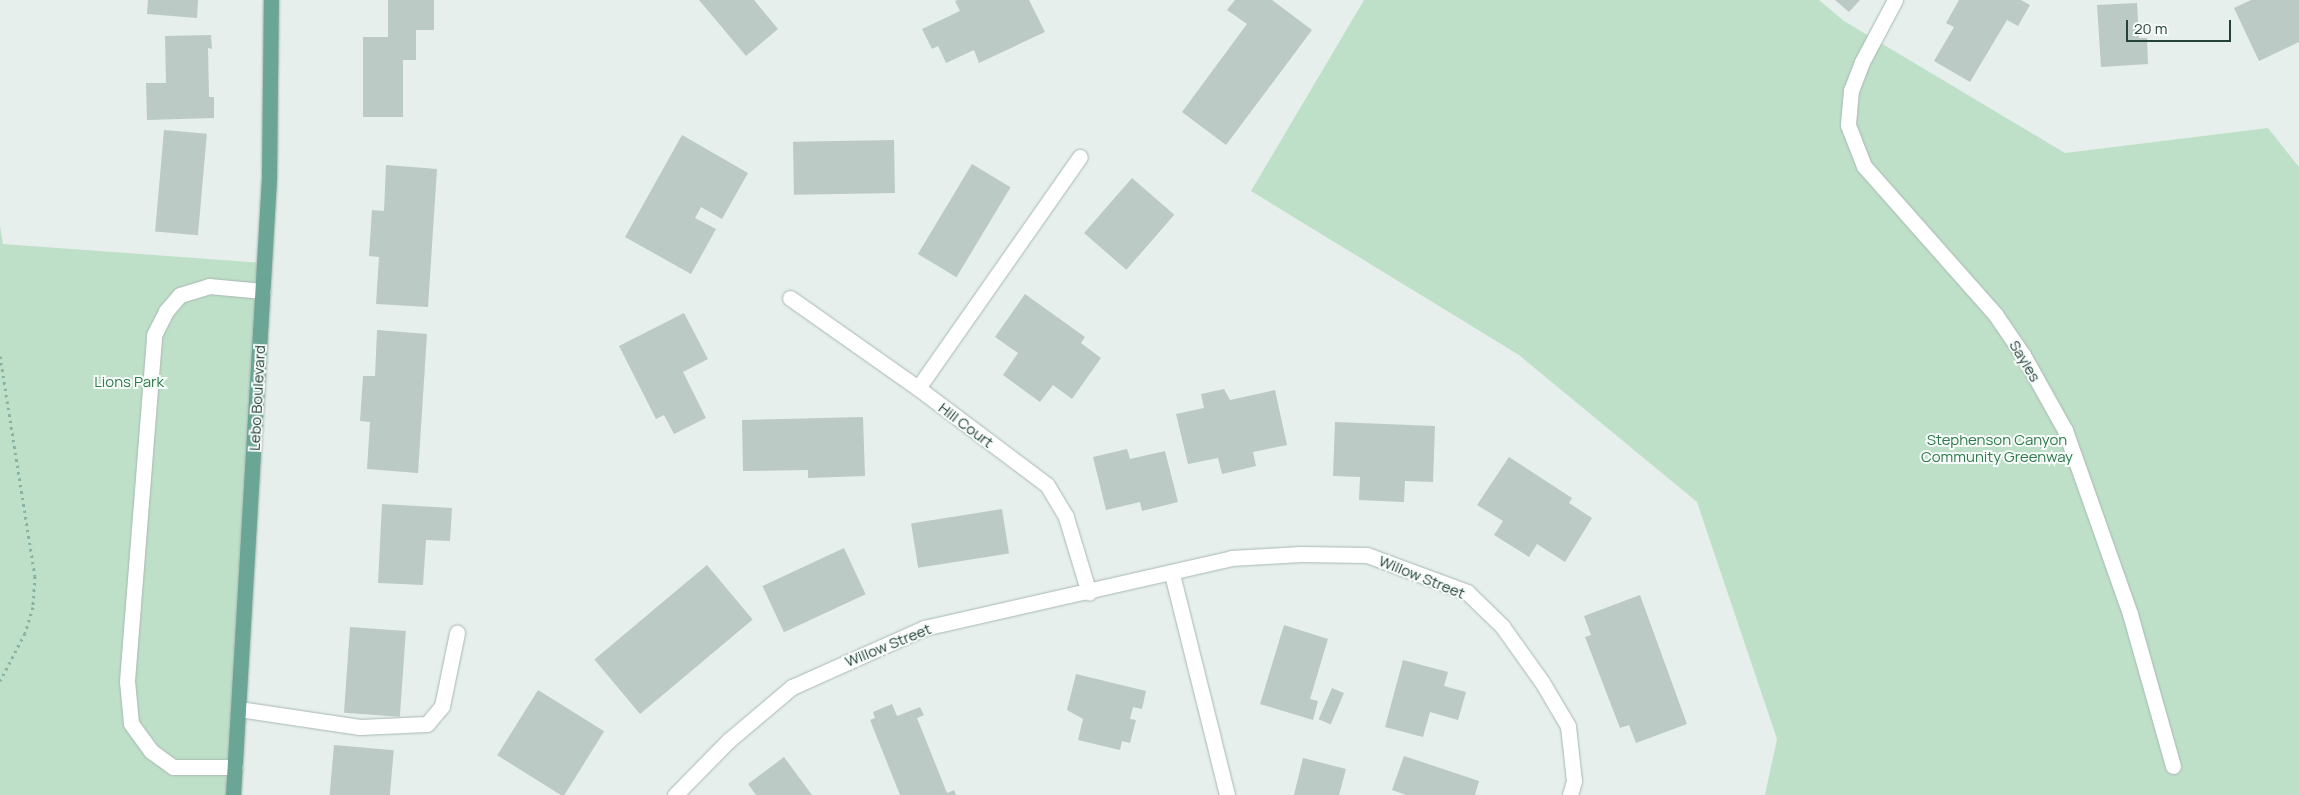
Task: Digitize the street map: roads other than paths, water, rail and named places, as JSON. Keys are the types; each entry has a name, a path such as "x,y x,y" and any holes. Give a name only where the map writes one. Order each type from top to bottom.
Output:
{"main road":[{"name":"Lebo Boulevard","path":"233,795 263,291 272,86 271,0"}],"street":[{"name":"Sayles","path":"1895,0 1862,62 1851,90 1848,125 1864,166 1995,314 2023,355 2065,430 2130,614 2173,766"},
{"path":"918,388 1080,157"},
{"path":"235,767 173,767 151,751 131,724 128,681 154,335 166,311 180,295 209,286 263,291"},
{"name":"Hill Court","path":"790,298 918,388 1046,485 1066,517 1089,593"},
{"name":"Willow Street","path":"677,794 728,741 792,687 924,628 1089,593 1232,558 1301,554 1367,555 1467,592 1502,626 1542,682 1568,726 1574,781 1570,795"},
{"path":"1172,574 1228,795"},
{"path":"238,710 360,727 427,724 442,706 456,633"}],"park label":[{"name":"Lions Park","path":"129,382"},
{"name":"Stephenson Canyon Community Greenway","path":"1997,448"}]}
